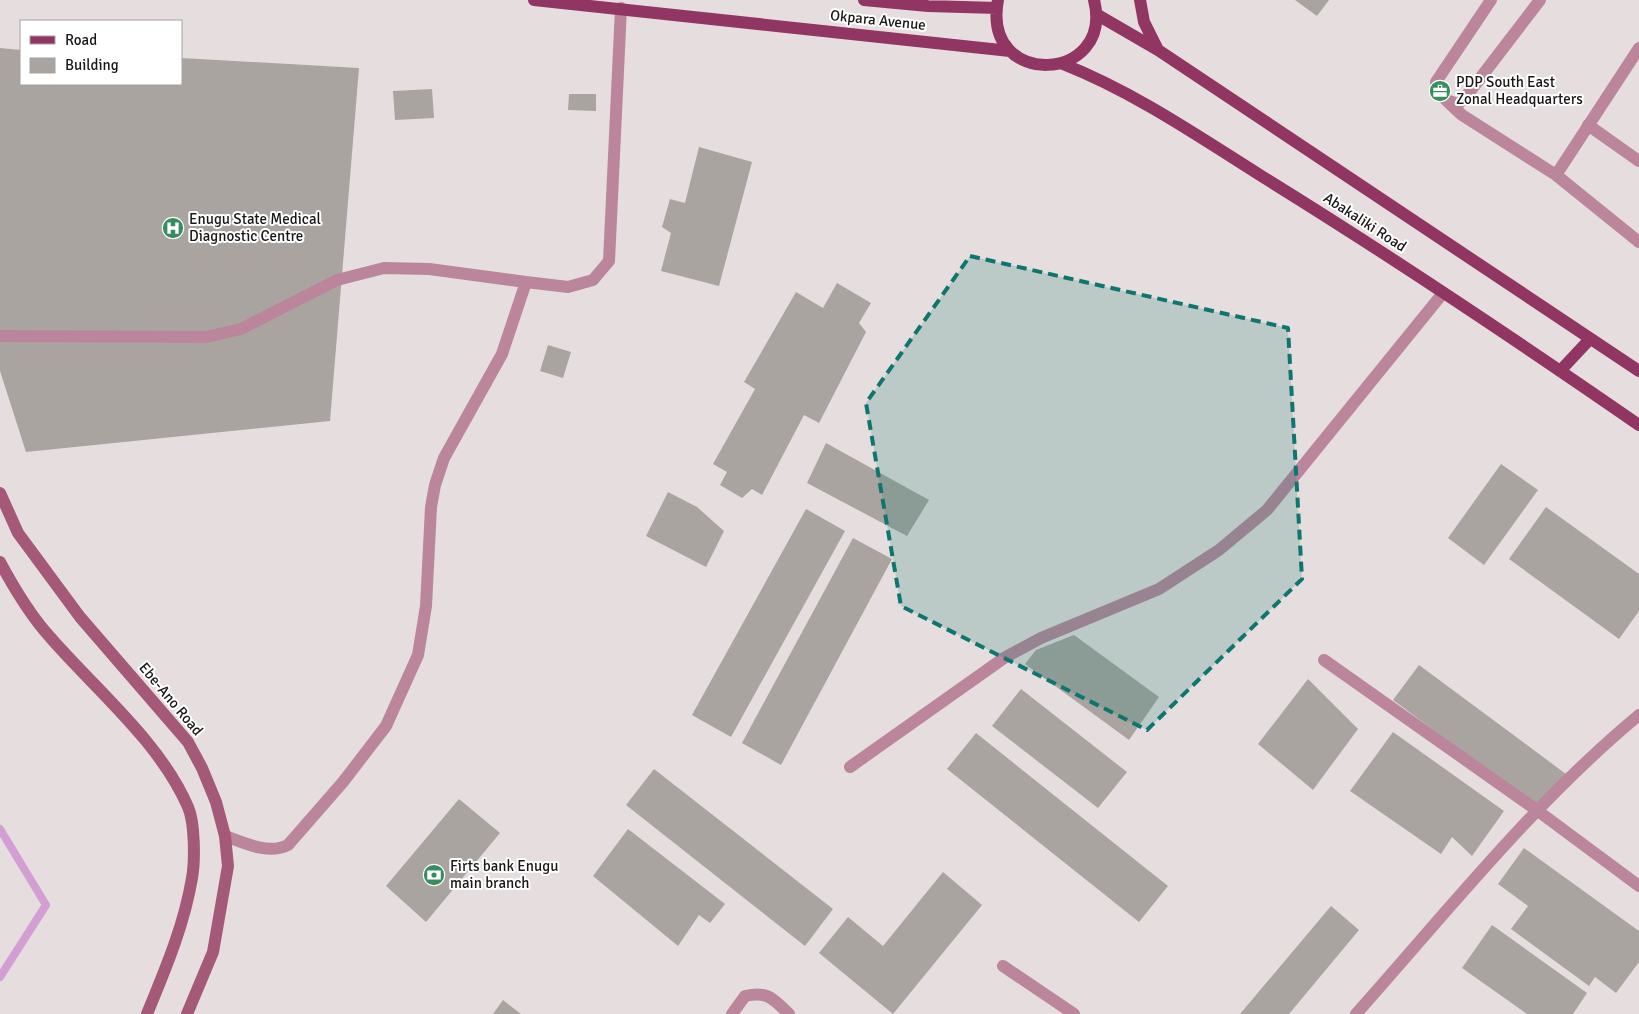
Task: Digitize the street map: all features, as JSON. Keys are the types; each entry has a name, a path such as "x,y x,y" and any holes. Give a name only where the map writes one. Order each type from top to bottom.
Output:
{"main road":[{"name":"Okpara Avenue","path":"534,0 1010,51"},
{"name":"Okpara Avenue","path":"864,0 928,6 998,2"},
{"path":"1140,0 1144,22 1158,50"},
{"path":"998,2 998,30 1010,51 1030,64 1046,66 1063,64 1078,55 1090,40 1096,5"},
{"name":"Abakaliki Road","path":"1096,5 1158,50 1463,251 1639,371"},
{"name":"Abakaliki Road","path":"1063,64 1092,75 1148,105 1308,204 1560,370 1639,425"},
{"path":"1560,370 1590,339"},
{"name":"Ebe-Ano Road","path":"0,492 18,532 80,617 188,742 202,768 216,802 225,836 228,866 214,943 187,1014"},
{"path":"0,562 16,591 48,636 121,713 157,756 189,808 193,836 193,876 177,941 147,1014"}],"street":[{"path":"1491,0 1436,82 1446,100 1462,115 1556,175 1639,242"},
{"path":"1446,100 1458,104 1466,98 1540,0"},
{"path":"0,336 206,337 241,329 337,280 384,268 429,269 568,287 593,280 609,261 621,8"},
{"path":"1556,175 1639,48"},
{"path":"1588,125 1637,155"},
{"path":"225,836 264,848 280,849 288,844 343,782 386,726 418,655 426,606 435,485 444,458 502,354 526,282"},
{"path":"850,767 1004,658 1041,638 1159,589 1219,550 1266,510 1443,293"},
{"path":"1324,660 1538,811 1639,886"},
{"path":"1356,1014 1424,934 1538,811 1595,751 1639,715"},
{"path":"1003,966 1074,1014"},
{"path":"732,1014 745,996 761,994 768,995 789,1014"}],"highlighted area":[{"path":"970,256 1288,328 1302,579 1147,730 901,606 866,403"}],"building":[{"path":"1295,0 1329,0 1317,16"},
{"name":"Enugu State Medical Diagnostic Centre","path":"0,48 20,50 20,85 182,85 182,58 359,68 330,421 26,452 0,371"},
{"path":"432,89 434,118 395,120 393,91"},
{"path":"569,94 596,94 596,111 568,110"},
{"path":"699,147 752,162 719,286 661,271 671,233 662,227 670,199 685,203"},
{"path":"837,283 871,303 859,323 866,332 819,423 804,415 762,495 752,489 742,498 720,485 727,472 713,464 755,389 744,382 796,292 823,308"},
{"path":"548,345 571,352 563,378 540,371"},
{"path":"826,443 929,500 907,536 807,483"},
{"path":"1501,464 1538,490 1484,565 1448,538"},
{"path":"668,492 697,507 724,531 706,567 646,536"},
{"path":"1546,507 1639,574 1639,611 1619,639 1509,559"},
{"path":"806,509 845,531 731,737 692,715"},
{"path":"853,538 892,559 781,765 742,743"},
{"path":"1074,635 1159,697 1129,740 1025,664 1036,650"},
{"path":"1419,665 1566,774 1540,809 1393,700"},
{"path":"1308,679 1358,729 1313,790 1258,744"},
{"path":"1021,689 1127,772 1098,808 992,726"},
{"path":"1393,732 1504,811 1472,856 1452,837 1441,854 1350,791"},
{"path":"976,733 1168,886 1139,922 947,769"},
{"path":"654,769 833,909 805,946 626,805"},
{"path":"459,799 500,833 426,922 386,886"},
{"path":"628,829 725,904 710,923 699,915 678,946 593,876"},
{"path":"1524,848 1639,931 1639,962 1616,993 1595,977 1589,986 1511,929 1528,906 1498,884"},
{"path":"943,872 982,905 893,1014 819,953 848,917 883,946"},
{"path":"1331,906 1359,930 1289,1014 1240,1014"},
{"path":"1492,925 1587,993 1573,1014 1527,1014 1462,968"},
{"path":"503,1000 521,1014 493,1014"}],"waterway":[{"path":"0,829 46,905 0,977"}],"place":[{"name":"PDP South East Zonal Headquarters","path":"1440,91"},
{"name":"Enugu State Medical Diagnostic Centre","path":"173,228"},
{"name":"Firts bank Enugu main branch","path":"434,875"}]}
